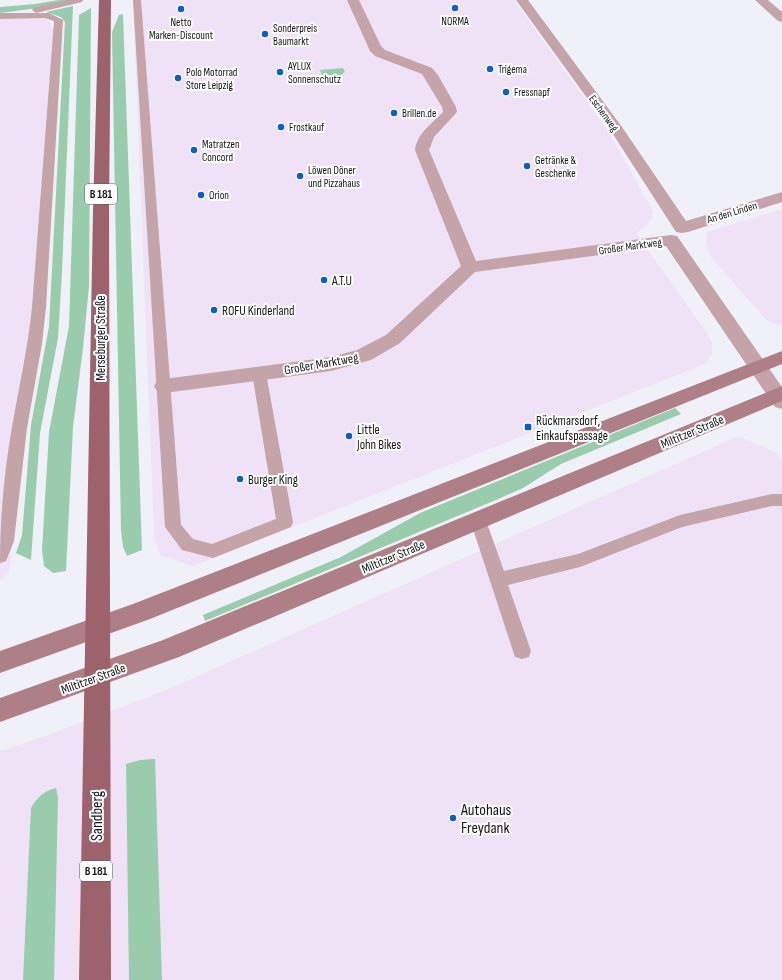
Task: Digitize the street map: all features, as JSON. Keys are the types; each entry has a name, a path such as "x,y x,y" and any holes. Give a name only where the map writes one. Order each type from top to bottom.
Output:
{"main road":[{"name":"Merseburger Straße","path":"97,676 101,219 105,0"},
{"name":"Sandberg","path":"95,980 97,676"}],"street":[{"path":"354,0 375,48 380,53 427,71 431,75 449,107 450,112 425,139 422,144 422,150 470,267"},
{"name":"Eschenweg","path":"522,0 617,130 677,234 758,366 780,396"},
{"path":"761,0 782,18"},
{"name":"An den Linden","path":"677,234 782,197"},
{"name":"Großer Marktweg","path":"164,386 331,364 364,355 393,339 470,267 677,234"},
{"path":"0,662 98,629 782,357"},
{"name":"Miltitzer Straße","path":"0,710 170,650 478,520 780,396"}],"lane":[{"path":"14,15 79,0"},
{"path":"137,0 173,527 188,545 213,551 285,522 259,373"},
{"path":"0,16 51,16 59,20 36,344 19,428 6,542 0,556"},
{"path":"498,580 580,560 680,522 772,500 782,500"},
{"path":"478,520 522,651"}],"shaded area":[{"path":"133,0 514,0 608,131 653,211 652,218 647,225 636,233 707,333 712,343 712,354 705,364 193,566 160,555 154,536"},
{"path":"47,17 53,29 42,328 21,463 9,572 0,580 0,19"},
{"path":"782,209 782,326 767,321 710,256 706,243 707,232"},
{"path":"739,436 777,453 782,460 782,980 0,980 0,751 29,742 159,693"}],"green space":[{"path":"71,0 38,8 0,13 0,7"},
{"path":"73,6 58,338 40,433 31,560 16,553 22,535 31,425 49,326 65,22 61,17 46,12"},
{"path":"91,8 89,286 73,427 66,571 53,573 44,566 42,550 49,432 69,326 79,15"},
{"path":"123,14 142,550 127,556 123,547 121,531 112,32 119,15"},
{"path":"343,68 345,72 336,78 323,79 320,70"},
{"path":"675,408 681,414 561,464 523,488 205,621 203,615 341,557 420,513"},
{"path":"155,759 162,980 129,980 126,764 140,760"},
{"path":"56,788 58,797 54,980 23,980 31,808 41,795"}],"place":[{"name":"NORMA","path":"455,8"},
{"name":"Netto Marken-Discount","path":"181,9"},
{"name":"Sonderpreis Baumarkt","path":"265,34"},
{"name":"Trigema","path":"490,69"},
{"name":"AYLUX Sonnenschutz","path":"280,72"},
{"name":"Polo Motorrad Store Leipzig","path":"178,78"},
{"name":"Fressnapf","path":"506,92"},
{"name":"Brillen.de","path":"394,113"},
{"name":"Frostkauf","path":"281,127"},
{"name":"Matratzen Concord","path":"194,150"},
{"name":"Getränke & Geschenke","path":"527,166"},
{"name":"Löwen Döner und Pizzahaus","path":"300,176"},
{"name":"Orion","path":"201,195"},
{"name":"A.T.U","path":"324,280"},
{"name":"ROFU Kinderland","path":"214,310"},
{"name":"Rückmarsdorf, Einkaufspassage","path":"528,427"},
{"name":"Little John Bikes","path":"349,436"},
{"name":"Burger King","path":"240,479"},
{"name":"Autohaus Freydank","path":"453,818"}]}
